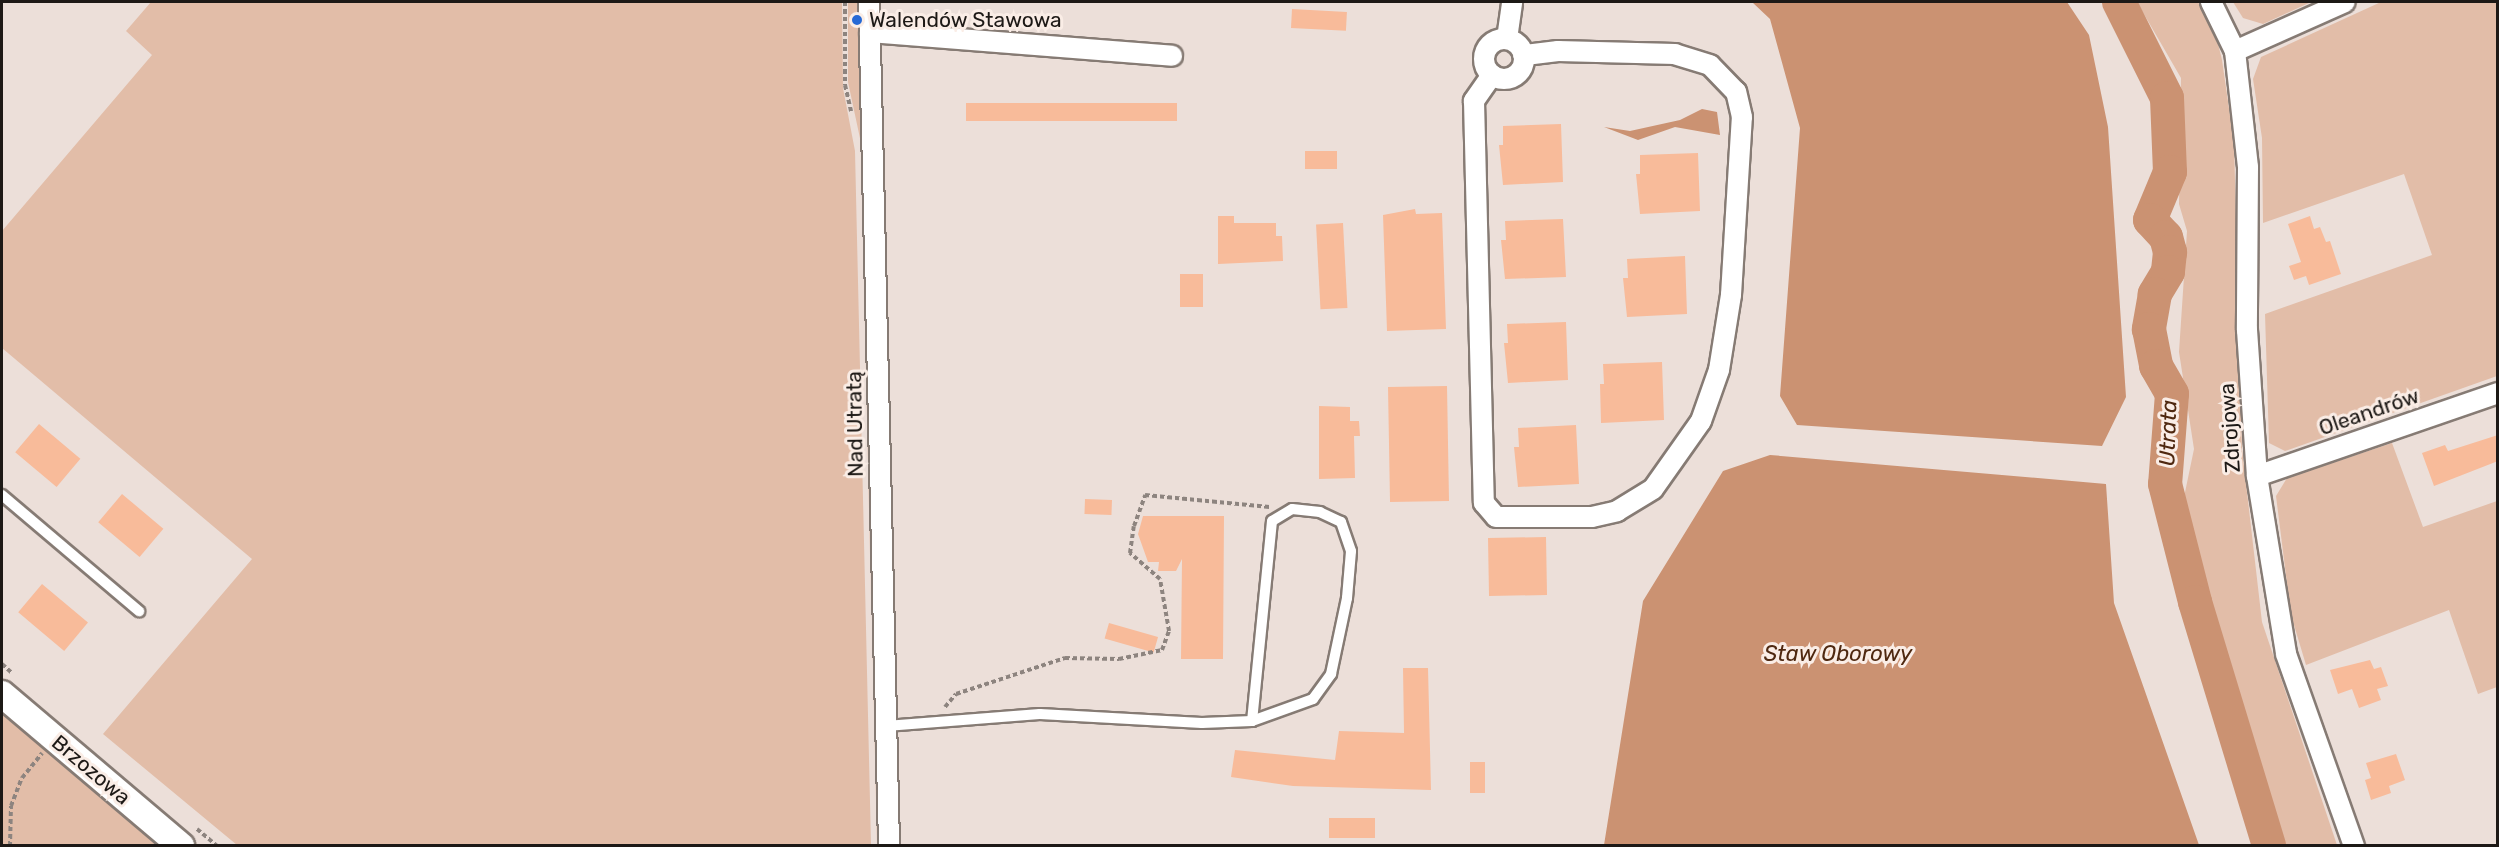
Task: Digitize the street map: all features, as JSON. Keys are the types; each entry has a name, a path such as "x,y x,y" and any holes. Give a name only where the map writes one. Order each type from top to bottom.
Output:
{"street":[{"name":"Nad Utratą","path":"869,2 889,846"},
{"path":"1507,39 1512,2"},
{"name":"Zdrojowa","path":"2211,2 2235,51 2248,167 2247,330 2257,476 2286,654 2353,845"},
{"path":"2235,51 2345,2"},
{"path":"870,32 1172,56"},
{"path":"1507,39 1520,47 1523,55 1522,68 1512,77 1492,75 1485,66 1484,54 1490,44 1507,39"},
{"path":"1492,75 1474,101 1484,503 1496,517 1592,517 1617,511 1653,489 1701,421 1719,370 1731,296 1742,117 1736,92 1710,65 1676,54 1558,51 1523,55"},
{"name":"Oleandrów","path":"2257,476 2498,393"},
{"name":"Brzozowa","path":"2,694 181,846"}],"lane":[{"path":"2,495 139,611"},
{"path":"886,726 1041,714 1203,723 1252,721 1313,699 1331,674 1347,598 1351,551 1341,522 1320,512 1292,509 1272,521 1252,721"}],"path":[{"path":"934,721 956,693 1065,658 1119,659 1162,650 1169,631 1160,579 1130,553 1134,526 1145,495 1292,509"},
{"path":"10,846 11,806 22,778 52,737"}],"shaded area":[{"path":"151,2 842,2 843,88 855,151 871,845 237,845 103,734 252,559 2,348 2,231 152,55 126,31"},
{"path":"848,2 858,2 855,25 862,25 871,601 861,143 848,82"},
{"path":"2137,2 2198,2 2215,31 2222,60 2234,143 2242,449 2262,622 2337,845 2280,845 2266,796 2251,768 2245,727 2224,678 2183,502 2194,449 2179,352 2187,231 2179,204 2181,78"},
{"path":"2233,2 2311,2 2263,24 2243,18"},
{"path":"2381,2 2497,2 2497,376 2285,451 2269,443 2265,314 2432,255 2404,174 2263,223 2262,138 2253,79 2261,57"},
{"path":"2392,443 2423,527 2497,501 2497,687 2478,694 2449,610 2306,665 2291,615 2276,496 2287,478"},
{"path":"872,622 875,623 881,846 877,845"},
{"path":"2,695 176,845 2,845"}],"water":[{"path":"1752,2 2067,2 2089,35 2108,127 2126,397 2102,446 1797,425 1780,396 1800,128 1770,19"},
{"path":"1702,109 1717,112 1720,135 1675,127 1638,140 1604,127 1630,131 1680,120"},
{"name":"Staw Oborowy","path":"1770,455 2106,484 2114,603 2199,845 1604,845 1643,601 1723,471"}],"building":[{"path":"1292,9 1347,12 1346,31 1291,28"},
{"path":"966,103 1177,103 1177,121 966,121"},
{"path":"1561,124 1563,182 1503,185 1499,145 1503,145 1503,126"},
{"path":"1305,151 1337,151 1337,169 1305,169"},
{"path":"1698,153 1700,211 1640,214 1636,174 1640,174 1640,155"},
{"path":"1415,209 1416,214 1442,213 1446,329 1387,331 1383,215"},
{"path":"1218,216 1234,216 1234,223 1276,223 1276,236 1282,236 1283,261 1218,264"},
{"path":"2310,216 2314,229 2320,227 2326,242 2330,241 2341,274 2309,285 2306,276 2294,280 2289,266 2301,262 2288,224"},
{"path":"1563,219 1566,277 1505,279 1501,240 1506,240 1505,221"},
{"path":"1343,223 1347,308 1320,309 1316,224"},
{"path":"1685,256 1687,314 1627,317 1623,278 1628,278 1627,259"},
{"path":"1180,274 1203,274 1203,307 1180,307"},
{"path":"1566,322 1568,380 1508,383 1504,343 1508,343 1507,324"},
{"path":"1662,362 1664,420 1601,423 1600,384 1604,384 1603,364"},
{"path":"1447,386 1449,501 1390,502 1388,387"},
{"path":"1319,406 1350,407 1350,421 1359,421 1360,436 1354,436 1355,478 1319,479"},
{"path":"39,424 80,459 57,487 15,452"},
{"path":"1576,425 1579,484 1518,487 1514,447 1519,447 1518,428"},
{"path":"2498,435 2498,461 2434,486 2422,453 2445,445 2448,451"},
{"path":"122,494 163,529 140,557 98,522"},
{"path":"1085,499 1112,500 1111,515 1084,514"},
{"path":"1143,516 1224,516 1223,659 1181,659 1182,559 1176,571 1158,571 1159,562 1148,562 1138,534"},
{"path":"1546,537 1547,595 1489,596 1488,538"},
{"path":"42,584 88,623 64,651 18,612"},
{"path":"1109,623 1158,637 1154,652 1105,638"},
{"path":"2370,660 2374,669 2381,667 2388,686 2377,689 2381,700 2359,708 2352,689 2338,694 2330,670"},
{"path":"1403,668 1428,668 1431,790 1293,786 1231,777 1235,750 1335,760 1339,731 1404,733"},
{"path":"2396,754 2405,780 2389,786 2391,793 2371,800 2365,780 2371,778 2366,763"},
{"path":"1470,762 1485,762 1485,793 1470,793"},
{"path":"1329,818 1375,818 1375,838 1329,838"}],"waterway":[{"name":"Utrata","path":"2119,2 2167,98 2170,172 2150,220 2166,237 2170,252 2168,272 2155,294 2149,329 2156,366 2172,394 2165,484 2195,602 2269,846"}],"place":[{"name":"Walendów Stawowa","path":"857,20"}]}
